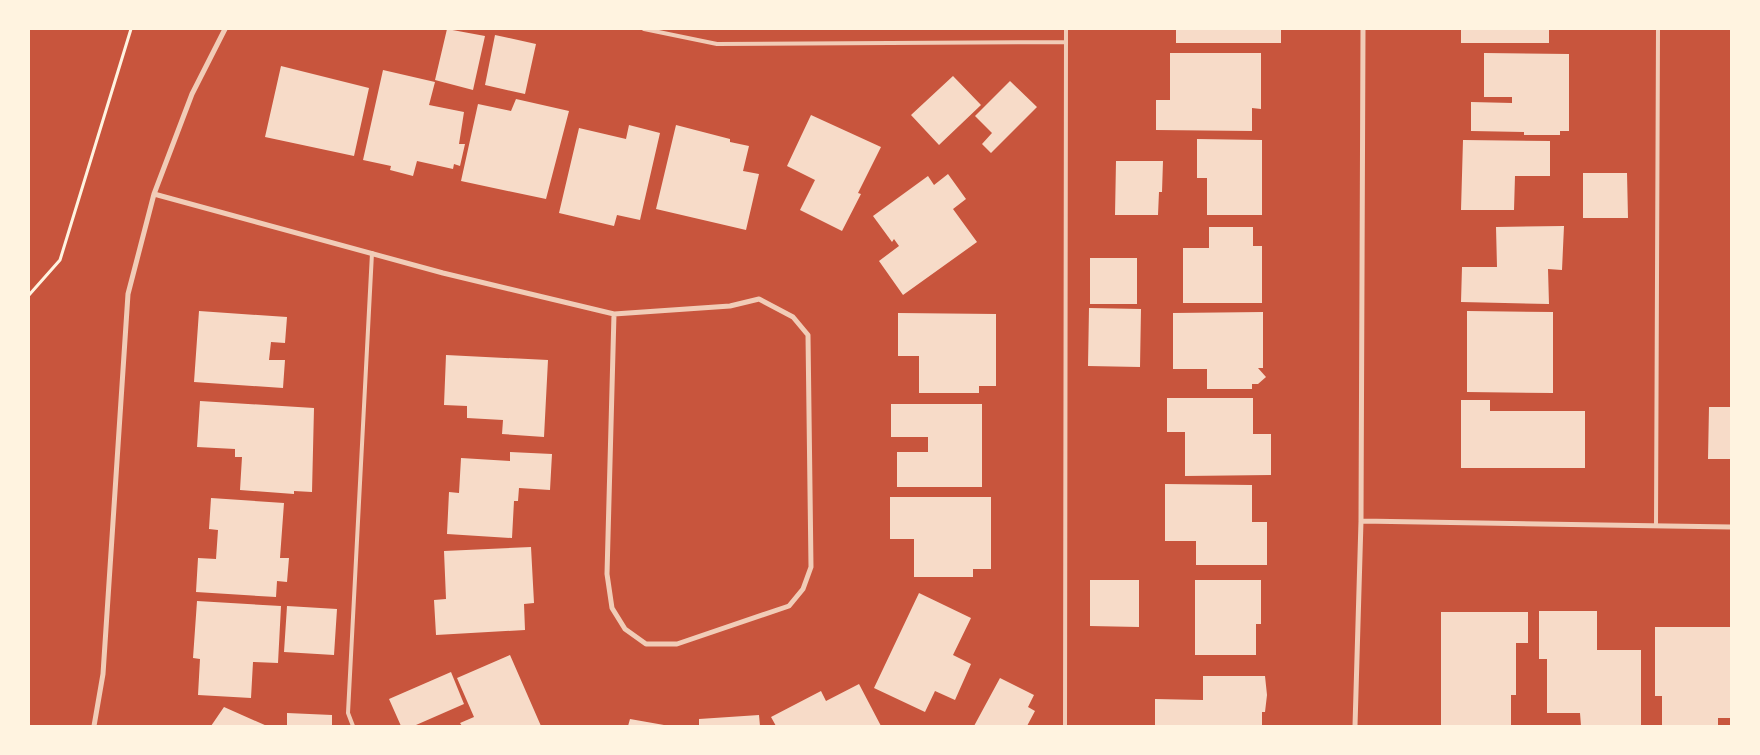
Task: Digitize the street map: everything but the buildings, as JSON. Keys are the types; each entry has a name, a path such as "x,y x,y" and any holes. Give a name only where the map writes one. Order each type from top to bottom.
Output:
{"street":[{"path":"94,726 102,674 128,294 154,194 192,94 225,29"},
{"path":"1355,726 1361,521 1363,29"},
{"path":"154,194 443,273 614,314 730,306 760,299 793,317 808,335 811,567 803,589 788,606 677,644 646,644 625,629 612,608 607,574 614,314"},
{"path":"1361,521 1731,527"}],"lane":[{"path":"644,29 716,44 1066,42"},
{"path":"1065,726 1066,29"},
{"path":"1656,526 1658,29"},
{"path":"353,726 348,713 372,253"}],"path":[{"path":"29,295 60,260 131,29"}]}
